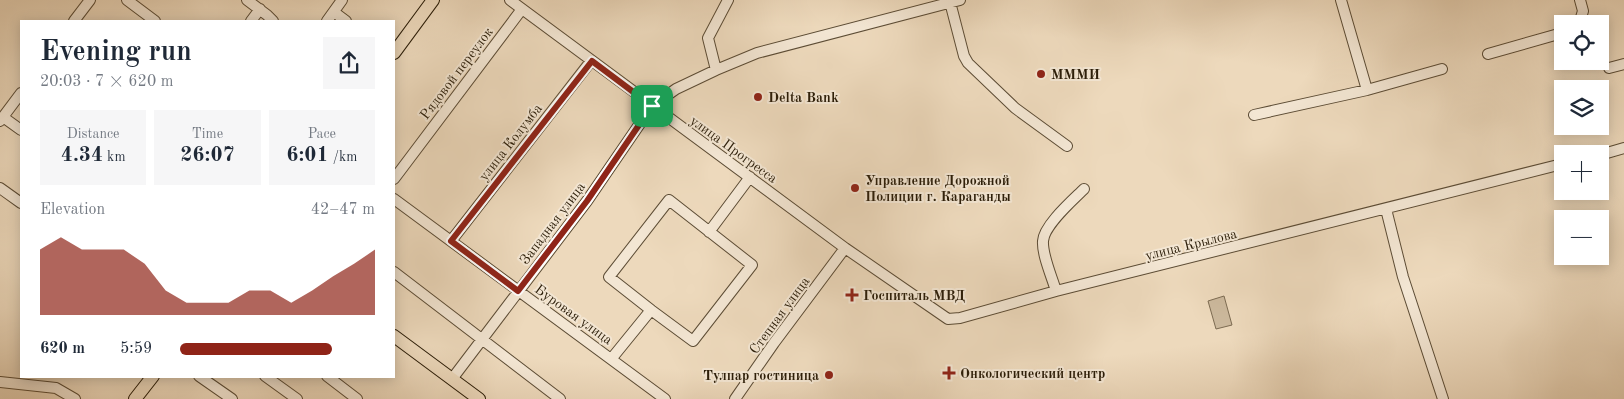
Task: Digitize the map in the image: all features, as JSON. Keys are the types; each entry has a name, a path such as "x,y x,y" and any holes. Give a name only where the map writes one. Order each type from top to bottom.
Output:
{"main road":[{"path":"395,52 433,0"},
{"path":"395,337 479,399"},
{"path":"135,399 151,378"}],"street":[{"path":"75,20 90,0"},
{"path":"127,0 155,20"},
{"path":"246,0 272,20"},
{"path":"328,20 342,0"},
{"name":"улица Прогресса","path":"510,0 845,248"},
{"path":"716,70 708,38 728,0"},
{"path":"1341,0 1367,90"},
{"path":"1580,0 1582,15"},
{"path":"652,106 676,89 757,53 955,1 964,56 968,63 1015,108 1068,146"},
{"name":"Рядовой переулок","path":"395,177 522,8"},
{"path":"252,20 260,9"},
{"path":"334,12 345,20"},
{"path":"1488,54 1554,35"},
{"name":"улица Колумба","path":"451,241 592,61"},
{"path":"1609,68 1624,64"},
{"path":"1254,115 1367,90 1442,69"},
{"path":"20,94 2,119 20,129"},
{"name":"Западная улица","path":"452,379 587,201 652,106"},
{"path":"1609,152 1624,148"},
{"name":"улица Крылова","path":"845,248 948,319 960,318 1056,291 1554,166"},
{"path":"709,232 750,177"},
{"path":"0,188 20,202"},
{"path":"1056,291 1043,246 1044,236 1048,228 1084,188"},
{"name":"Буровая улица","path":"395,200 612,358 665,399"},
{"path":"669,200 752,265 693,341 651,310 609,277 669,200"},
{"path":"1386,209 1403,277 1442,399"},
{"name":"Степная улица","path":"735,399 845,248"},
{"path":"395,273 560,399"},
{"path":"612,358 651,310"},
{"path":"202,378 232,399"},
{"path":"268,378 297,399"},
{"path":"330,378 357,399"},
{"path":"0,382 56,388 75,399"}],"shaded area":[{"path":"1224,296 1232,325 1216,329 1208,301"}],"place":[{"name":"МММИ","path":"1041,74"},
{"name":"Delta Bank","path":"758,97"},
{"name":"Управление Дорожной Полиции г. Караганды","path":"855,188"},
{"name":"Госпиталь МВД","path":"852,295"},
{"name":"Онкологический центр","path":"949,373"},
{"name":"Тулпар гостиница","path":"829,375"}],"route":[{"path":"592,61 652,106 587,201 518,291 451,241 592,61"}]}
